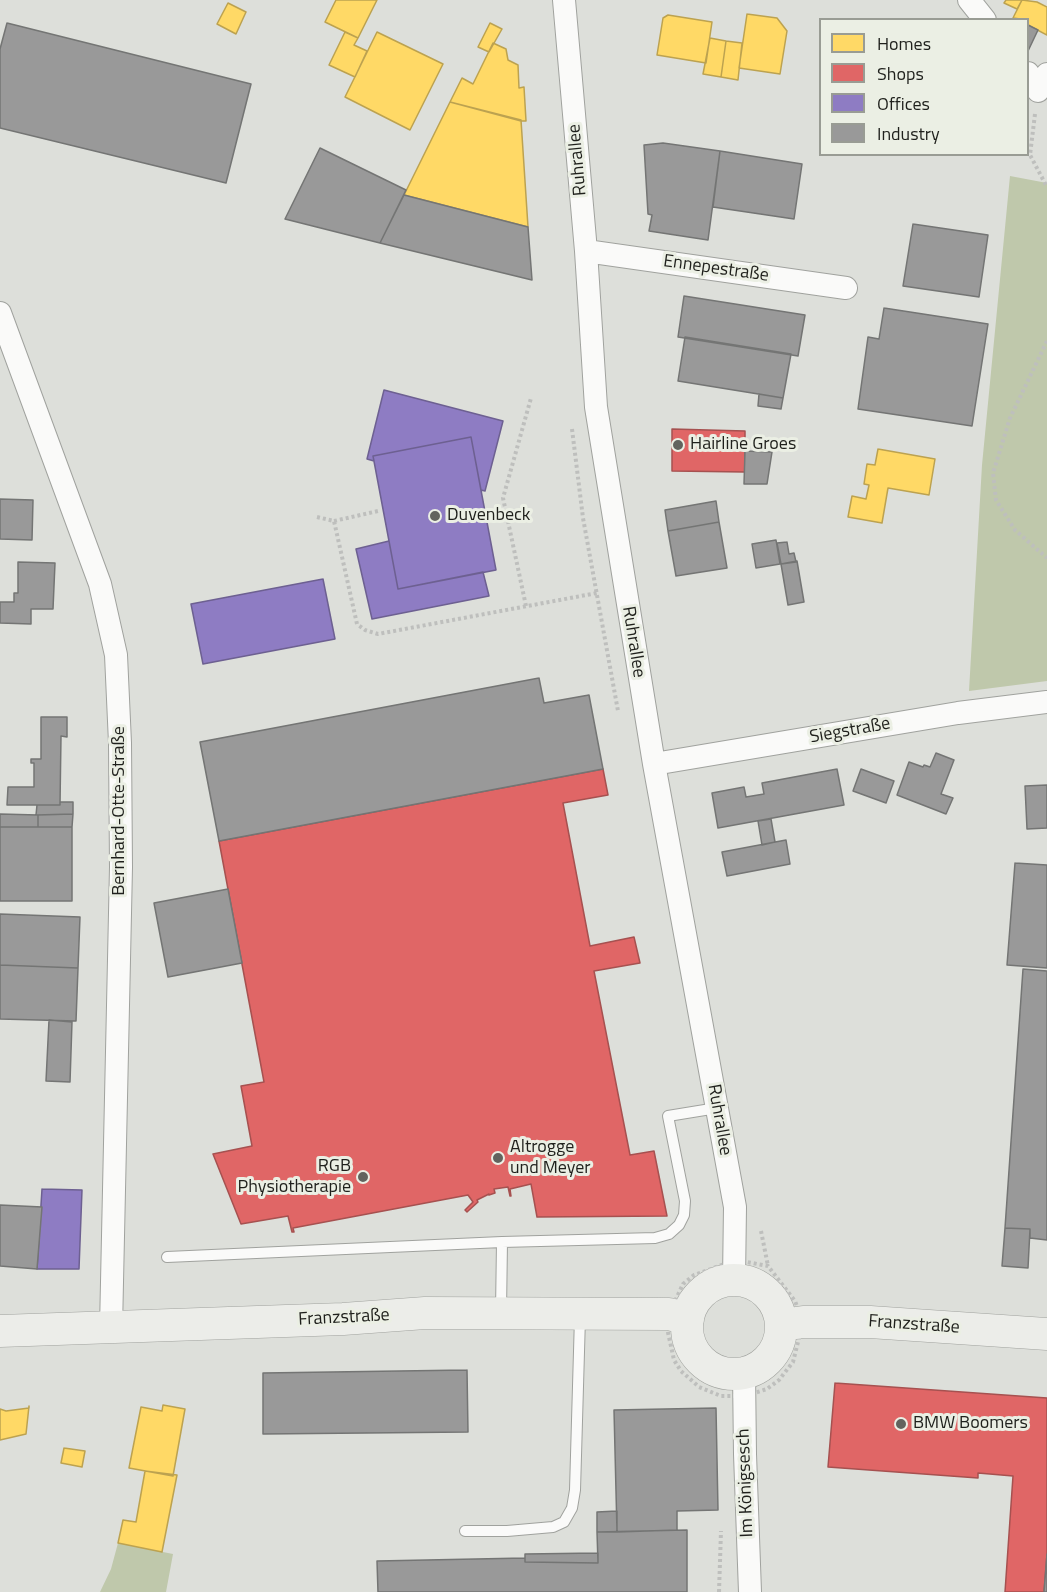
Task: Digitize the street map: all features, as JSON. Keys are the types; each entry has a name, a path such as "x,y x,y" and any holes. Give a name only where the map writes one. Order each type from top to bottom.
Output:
{"street":[{"name":"Ruhrallee","path":"564,0 586,251 596,407 654,764 735,1207 735,1270"},
{"path":"969,0 983,18"},
{"name":"Ennepestraße","path":"586,251 846,288"},
{"name":"Bernhard-Otte-Straße","path":"0,313 100,584 116,655 120,743 121,867 111,1328"},
{"name":"Siegstraße","path":"654,764 957,713 1047,702"},
{"path":"735,1270 748,1281 762,1288 792,1324 772,1356 744,1385 729,1374 714,1370 701,1361 692,1349 678,1316 704,1291 735,1270"},
{"name":"Franzstraße","path":"0,1331 343,1320 424,1313 678,1316"},
{"name":"Franzstraße","path":"792,1324 870,1322 1047,1334"},
{"name":"Im Königsesch","path":"744,1385 750,1592"}],"lane":[{"path":"167,1257 502,1242 655,1238 669,1234 679,1225 684,1215 685,1201 668,1116 717,1108"},
{"path":"501,1313 502,1242"},
{"path":"465,1531 507,1531 553,1527 564,1522 572,1508 575,1490 580,1314"}],"path":[{"path":"1040,83 1030,155 1047,187"},
{"path":"1047,341 1010,418 993,473 996,500 1015,530 1047,558"},
{"path":"526,606 503,498 531,398"},
{"path":"317,517 334,521 378,511"},
{"path":"334,521 357,624 365,630 378,634 597,594"},
{"path":"759,1220 768,1266 795,1301 792,1324 793,1362 780,1380 766,1389 744,1385 721,1396 699,1387 689,1380 674,1360 667,1328 678,1316 683,1284 694,1275 768,1266"}],"green space":[{"path":"1010,176 1047,183 1047,681 969,691 982,465"},
{"path":"118,1543 173,1554 166,1592 100,1592 111,1569"}],"building: Homes":[{"path":"336,0 377,0 358,38 325,22"},
{"path":"1006,0 1022,0 1017,9 1004,3"},
{"path":"1022,0 1037,2 1047,7 1047,35 1029,26 1029,18 1013,18"},
{"path":"228,3 246,12 236,34 217,24"},
{"path":"747,14 777,18 787,31 780,74 739,68"},
{"path":"668,15 712,22 706,63 657,55 663,18"},
{"path":"490,23 502,29 489,52 478,47"},
{"path":"345,32 358,38 354,45 367,51 355,77 329,65"},
{"path":"377,32 443,64 410,130 345,97"},
{"path":"710,38 726,41 721,77 703,74"},
{"path":"726,41 742,43 738,80 721,77"},
{"path":"493,43 506,49 508,60 518,65 519,88 524,87 526,121 450,102 462,78 473,84"},
{"path":"450,102 521,120 528,227 404,195"},
{"path":"878,449 935,459 929,495 888,488 882,523 848,517 852,496 866,499 869,485 864,484 867,464 875,465"},
{"path":"163,1405 185,1409 173,1476 129,1468 141,1407 162,1411"},
{"path":"29,1408 26,1434 0,1440 0,1409 6,1411"},
{"path":"64,1448 85,1451 82,1467 61,1463"},
{"path":"145,1471 177,1475 162,1552 118,1543 123,1520 136,1522"}],"building: Shops":[{"path":"672,429 745,431 745,472 672,471"},
{"path":"603,769 608,795 563,803 590,946 634,937 640,963 594,971 630,1155 654,1151 667,1216 537,1217 531,1184 510,1189 511,1196 508,1187 494,1189 495,1193 477,1200 478,1202 467,1212 465,1210 473,1202 468,1195 293,1228 294,1232 292,1232 288,1216 241,1224 213,1154 252,1146 241,1086 264,1082 219,841"},
{"path":"835,1383 1047,1398 1047,1554 1044,1592 1005,1592 1013,1476 978,1473 978,1478 828,1467"}],"building: Offices":[{"path":"384,390 503,421 485,491 481,490 471,437 373,456 374,461 367,459"},
{"name":"Duvenbeck","path":"471,437 496,570 398,589 373,456"},
{"path":"389,541 398,589 483,572 489,596 372,619 356,549"},
{"path":"323,579 335,639 203,664 191,604"},
{"path":"42,1189 82,1190 79,1269 37,1269"}],"building: Industry":[{"path":"7,23 251,84 226,183 0,128 0,49"},
{"path":"1029,26 1038,30 1029,49"},
{"path":"663,143 720,151 708,240 649,231 652,215 648,214 644,145"},
{"path":"320,148 406,190 380,243 285,219"},
{"path":"720,151 802,164 794,219 713,207"},
{"path":"404,195 528,227 532,280 380,243"},
{"path":"913,224 988,235 979,297 903,286"},
{"path":"684,296 805,315 798,356 678,337"},
{"path":"884,308 988,324 972,426 858,409 868,337 879,339"},
{"path":"685,337 791,354 783,398 678,381"},
{"path":"759,394 783,398 781,409 758,406"},
{"path":"745,451 772,452 767,484 744,484"},
{"path":"0,499 33,500 32,540 0,539"},
{"path":"716,501 719,522 668,531 665,510"},
{"path":"719,522 727,568 676,576 668,531"},
{"path":"776,540 780,564 756,568 752,544"},
{"path":"787,542 789,554 794,553 796,562 781,564 777,543"},
{"path":"797,561 804,602 788,605 781,564"},
{"path":"18,562 55,563 53,609 31,609 31,624 0,623 0,602 14,602 14,593 18,593"},
{"path":"539,678 544,703 589,695 603,769 219,841 200,742"},
{"path":"41,717 67,717 67,737 61,736 60,805 7,805 8,787 34,787 34,763 31,763 31,759 41,759"},
{"path":"936,753 954,760 941,794 953,798 946,814 897,795 909,762 930,767"},
{"path":"837,769 844,805 718,828 712,793 744,787 746,797 764,794 762,783"},
{"path":"861,769 894,781 886,803 853,791"},
{"path":"1047,785 1047,828 1027,829 1025,786"},
{"path":"60,802 73,802 73,814 36,815 37,805 60,805"},
{"path":"0,814 38,815 38,827 0,827"},
{"path":"73,814 72,827 38,827 38,815"},
{"path":"771,819 775,842 762,845 758,821"},
{"path":"0,827 72,827 72,901 0,901"},
{"path":"786,840 790,864 727,876 722,852"},
{"path":"1015,863 1047,865 1047,968 1007,965"},
{"path":"228,889 242,963 168,977 154,903"},
{"path":"0,914 80,917 78,968 0,965"},
{"path":"0,965 78,968 76,1021 0,1019"},
{"path":"1023,969 1047,971 1047,1240 1030,1238 1030,1229 1005,1228"},
{"path":"49,1020 72,1022 70,1082 46,1081"},
{"path":"0,1205 42,1207 37,1269 0,1266"},
{"path":"1005,1228 1030,1229 1028,1268 1002,1266"},
{"path":"467,1370 468,1432 263,1434 263,1373"},
{"path":"716,1408 718,1510 677,1511 677,1530 617,1532 614,1410"},
{"path":"617,1511 617,1532 597,1532 597,1512"},
{"path":"687,1530 687,1592 378,1592 377,1561 525,1558 525,1562 598,1563 597,1532"},
{"path":"598,1553 598,1563 525,1562 525,1554"},
{"path":"1047,1554 1047,1592 1044,1592"}],"place":[{"name":"Hairline Groes","path":"678,445"},
{"name":"Duvenbeck","path":"435,516"},
{"name":"Altrogge und Meyer","path":"498,1158"},
{"name":"RGB Physiotherapie","path":"363,1177"},
{"name":"BMW Boomers","path":"901,1424"}]}
